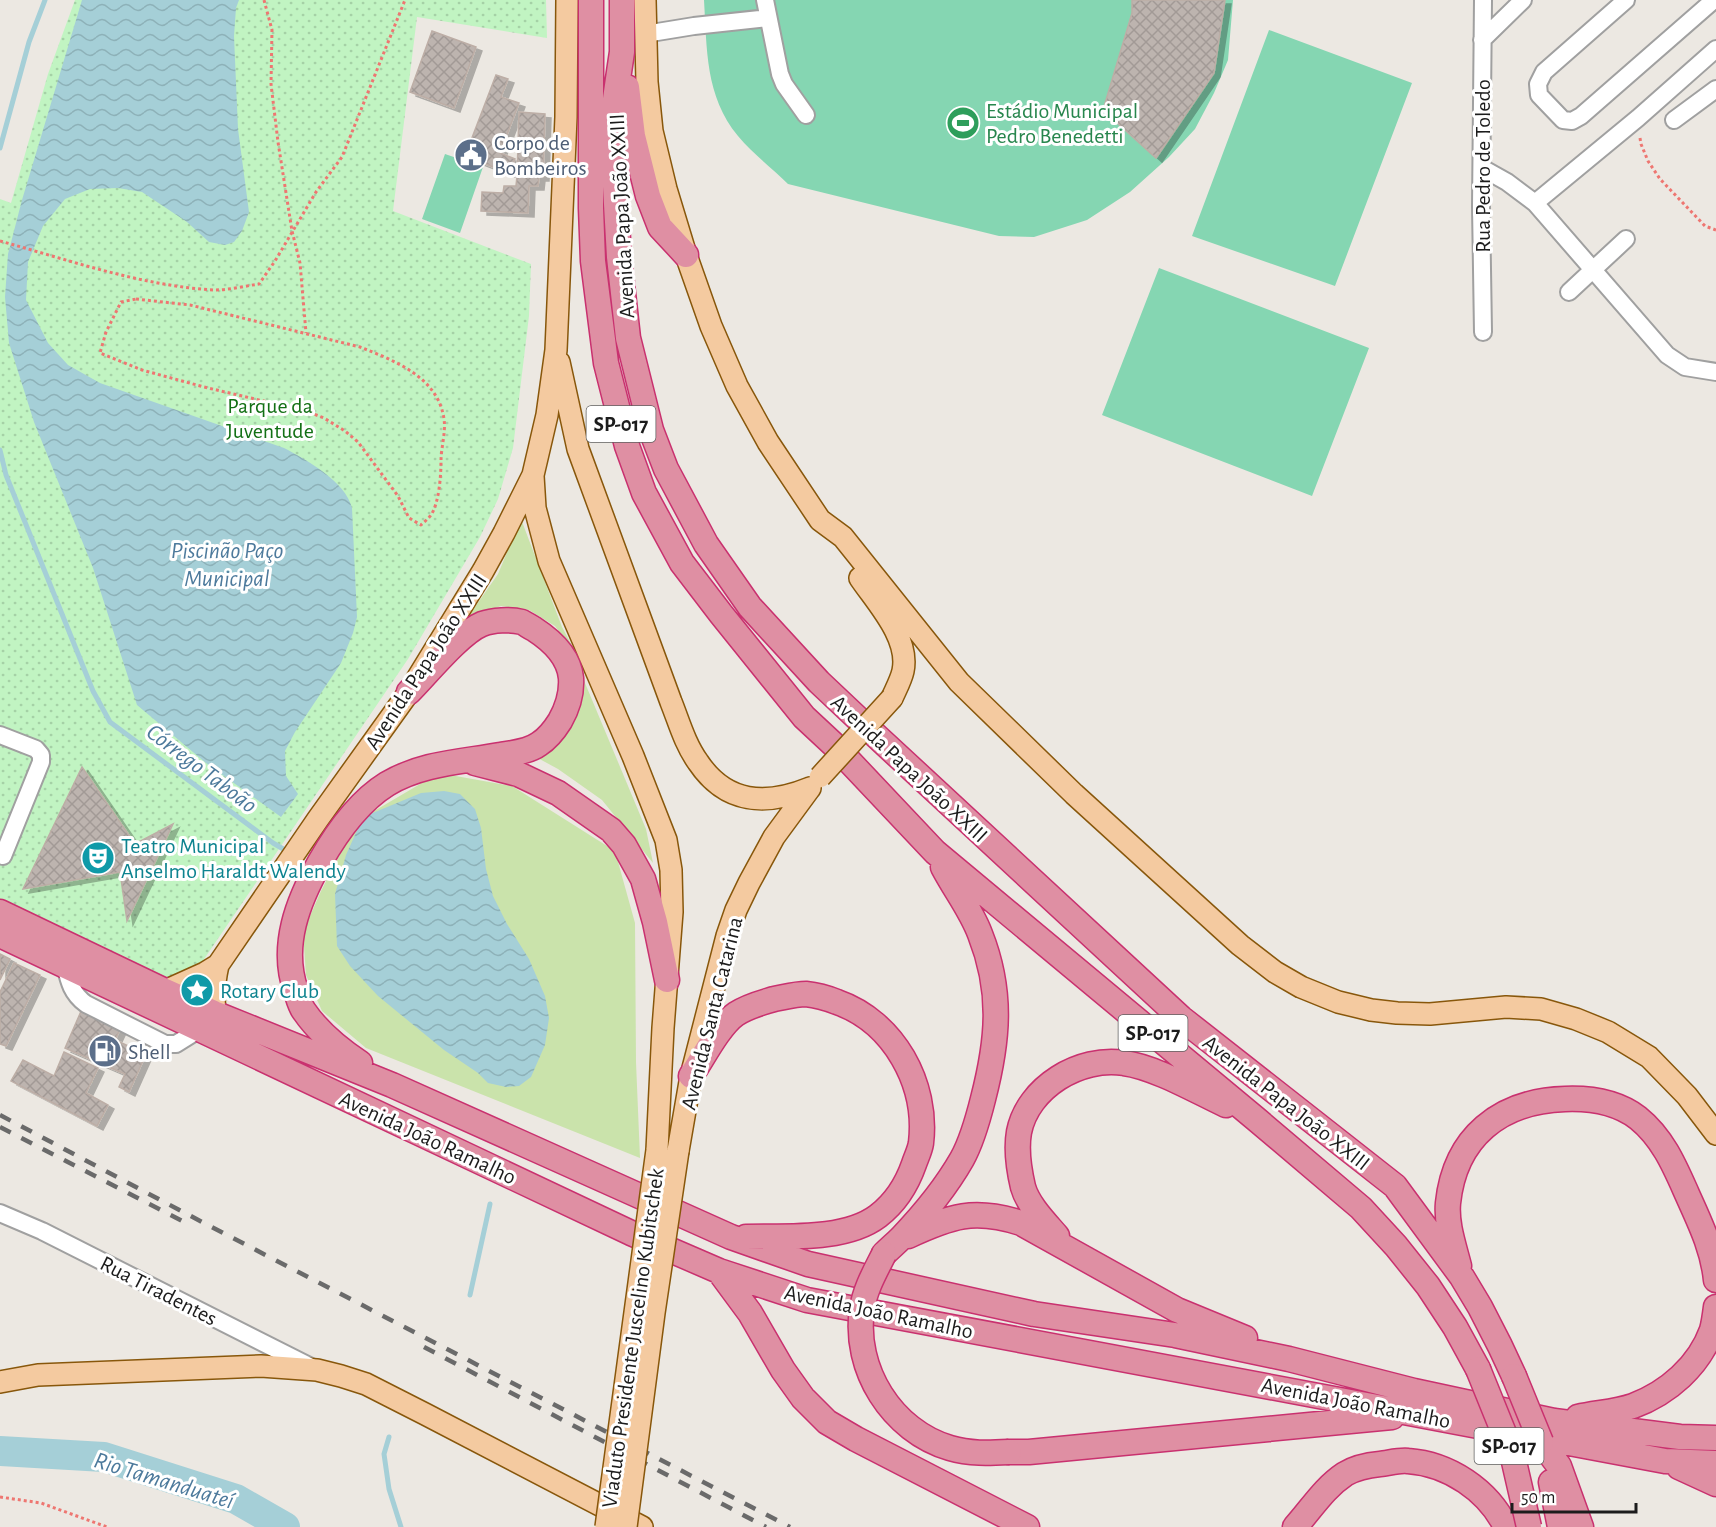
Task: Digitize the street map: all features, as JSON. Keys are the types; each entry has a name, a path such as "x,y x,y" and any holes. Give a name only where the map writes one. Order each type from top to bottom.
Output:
{"highway":[{"name":"Avenida Papa João XXIII","path":"591,0 593,261 606,363 627,446 644,493 682,562 804,717 833,744 935,852 1361,1208 1396,1246 1428,1286 1455,1327 1478,1369 1512,1454 1529,1527"},
{"name":"Avenida Papa João XXIII","path":"622,0 622,52 615,99 614,151 619,257 628,338 651,430 666,468 706,544 750,607 819,682 1181,1018 1395,1186 1462,1277 1480,1307 1514,1376 1541,1442"},
{"path":"622,52 633,135 648,196 660,227 686,255"},
{"path":"392,1085 345,1053 323,1034 303,1010 292,979 289,950 294,921 326,828 388,784 409,773 451,761 524,751 540,744 559,723 567,708 571,694 571,676 564,657 547,638 523,622 501,620 482,624 464,636 409,692"},
{"path":"467,760 518,774 558,793 610,830 624,845 643,879 667,980"},
{"path":"935,852 949,879 966,904 980,934 992,970 997,1006 995,1041 978,1119 962,1158 936,1198 892,1247 870,1280 862,1309 861,1339 867,1368 880,1395 899,1418 923,1436 950,1448 979,1454 1029,1452 1419,1414"},
{"name":"Avenida João Ramalho","path":"0,912 165,991 207,1021 222,1040 631,1233 719,1271 807,1300 1665,1461 1716,1463"},
{"name":"Avenida João Ramalho","path":"0,935 65,965 207,1021 392,1085 731,1237 808,1264 1034,1314 1175,1335 1289,1359 1414,1391 1554,1421 1680,1437 1716,1438"},
{"path":"691,1076 726,1024 737,1014 757,1004 791,995 807,994 845,1005 867,1018 892,1041 907,1064 917,1089 922,1115 921,1145 909,1179 896,1198 878,1216 848,1231 819,1236 731,1237"},
{"path":"1066,1247 1036,1212 1024,1189 1018,1153 1019,1133 1030,1103 1049,1085 1068,1072 1096,1063 1124,1062 1152,1071 1256,1119"},
{"path":"1462,1277 1450,1228 1448,1204 1456,1168 1471,1140 1492,1120 1524,1104 1552,1099 1583,1098 1609,1103 1637,1117 1652,1130 1671,1157 1708,1239 1716,1280"},
{"path":"892,1247 943,1220 982,1214 1002,1217 1020,1223 1066,1247 1177,1310 1289,1359"},
{"path":"719,1271 750,1313 783,1370 803,1398 827,1422 856,1440 1027,1527"},
{"path":"1554,1421 1632,1407 1657,1395 1678,1380 1699,1356 1712,1329 1716,1307"},
{"path":"1541,1442 1559,1466 1581,1527"},
{"name":"SP-017","path":"1541,1442 1557,1505 1560,1527"},
{"path":"1303,1519 1326,1489 1348,1472 1372,1465 1406,1461 1433,1466 1462,1478 1484,1495 1500,1513 1506,1527"},
{"path":"1665,1461 1716,1484"}],"main road":[{"name":"Avenida Papa João XXIII","path":"165,991 218,965 273,886 326,828 483,571 532,475 547,415 556,350 566,117 567,0"},
{"name":"Avenida Papa João XXIII","path":"645,0 647,82 652,131 666,189 686,255 711,326 737,386 768,442 820,520 843,537 959,682 1074,794 1240,945 1275,972 1302,987 1338,1002 1388,1012 1430,1014 1506,1007 1541,1010 1576,1018 1608,1032 1649,1057 1687,1095 1716,1134"},
{"path":"556,350 578,448 679,723 697,761 710,778 721,786 745,797 756,799 790,796 815,782"},
{"name":"Avenida Santa Catarina","path":"532,475 535,508 549,561 633,756 666,840 673,894 667,980 667,1150"},
{"name":"Avenida Santa Catarina","path":"667,1150 691,1076 727,936 749,883 774,837 815,782 892,698 903,669 903,651 897,633 820,520"},
{"name":"Avenida Papa João XXIII","path":"207,1021 218,965"},
{"name":"Viaduto Presidente Juscelino Kubitschek","path":"606,1527 667,1150"},
{"name":"Viaduto Presidente Juscelino Kubitschek","path":"626,1527 654,1313 667,1150"},
{"path":"0,1382 38,1375 261,1366 317,1370 366,1384 642,1527"}],"street":[{"path":"765,0 780,74 784,84 806,115"},
{"name":"Rua Pedro de Toledo","path":"1483,0 1481,206 1483,332"},
{"path":"1482,40 1523,0"},
{"path":"1626,0 1544,72 1538,84 1539,95 1563,120 1572,121 1581,116 1714,0"},
{"path":"645,34 768,18"},
{"path":"1534,203 1638,118 1716,49"},
{"path":"1674,120 1716,89"},
{"path":"1482,168 1507,182 1534,203 1667,355 1685,367 1716,372"},
{"path":"1569,292 1626,239"},
{"path":"0,735 36,748 41,755 41,762 3,856"},
{"name":"Rua Tiradentes","path":"0,1213 42,1231 317,1370"}],"path":[{"path":"264,0 272,30 271,84 279,153 292,231 300,263 306,333"},
{"path":"0,241 115,273 174,285 216,290 259,284 316,192 342,157 405,0"},
{"path":"1638,118 1641,144 1648,161 1660,179 1705,226 1716,230"},
{"path":"136,299 190,305 306,333 360,347 383,356 415,373 435,392 445,419 441,481 432,514 421,525 409,518 387,480 358,442 324,418 306,411 142,370 100,353 106,332 122,302 136,299"},
{"path":"0,1497 41,1503 107,1527"}],"green space":[{"name":"Parque da Juventude","path":"75,0 546,0 547,38 417,17 393,211 531,264 529,316 513,448 498,499 480,537 408,659 196,971 163,978 0,899 0,199 11,203 48,74"},
{"name":"Estádio Municipal Pedro Benedetti","path":"704,0 1233,0 1228,60 1195,129 1169,157 1130,192 1087,220 1034,237 999,236 788,184 738,136 719,105 707,54"},
{"path":"1269,30 1412,83 1335,286 1192,236"},
{"path":"445,154 483,167 460,233 422,219"},
{"path":"1159,268 1369,348 1312,496 1102,415"},
{"path":"521,519 562,627 576,653 585,683 646,829 653,863 602,800 558,769 534,756 577,671 564,638 555,626 529,610 501,606 463,620 498,574"},
{"path":"439,773 512,786 615,851 635,923 636,1062 640,1158 366,1048 322,1011 306,975 303,932 321,891 357,821"}],"water":[{"name":"Piscinão Paço Municipal","path":"82,0 239,0 236,8 234,36 238,129 249,212 242,231 234,242 225,245 209,242 187,222 142,192 118,188 90,189 65,199 43,226 28,262 26,300 48,343 68,365 100,383 284,448 324,473 342,489 348,498 352,508 357,617 341,663 285,751 286,776 298,794 281,817 206,763 137,705 93,568 34,422 9,343 5,297 8,254"},
{"path":"444,791 460,794 475,809 481,828 486,869 493,896 529,959 545,996 549,1018 545,1045 531,1077 519,1086 506,1087 488,1083 478,1073 444,1050 378,996 350,966 337,946 335,894 346,855 363,817 421,793"}],"building":[{"path":"1132,0 1225,0 1214,73 1156,158 1103,110 1132,13"},
{"path":"432,31 476,47 454,108 410,92"},
{"path":"496,75 508,79 501,97 519,103 500,153 515,159 509,173 465,156"},
{"path":"519,112 545,114 543,177 517,176"},
{"path":"517,176 539,177 538,186 529,186 528,213 481,211 482,192 503,193 504,186 516,186"},
{"name":"Teatro Municipal Anselmo Haraldt Walendy","path":"82,767 135,844 173,824 127,921 120,872 23,889"},
{"path":"0,954 10,959 0,980"},
{"path":"14,963 40,975 6,1046 0,1044 0,992"},
{"name":"Shell","path":"82,1009 121,1027 115,1040 146,1054 129,1092 119,1087 125,1074 65,1048"},
{"path":"64,1052 98,1068 86,1093 108,1105 97,1126 11,1081 23,1060 54,1076"}],"waterway":[{"name":"Córrego Taboão","path":"0,148 29,42 45,0"},
{"name":"Córrego Taboão","path":"0,450 6,475 93,691 110,722 273,843 290,853"},
{"name":"Córrego Taboão","path":"322,871 342,883"},
{"name":"Córrego Taboão","path":"470,1295 490,1204"},
{"path":"389,1437 384,1454 389,1489 401,1527"},
{"name":"Rio Tamanduateí","path":"0,1451 104,1457 236,1499 285,1527"}],"railway":[{"path":"0,1115 790,1527"},
{"path":"0,1127 190,1225"},
{"path":"424,1347 766,1527"}],"place":[{"name":"Estádio Municipal Pedro Benedetti","path":"963,123"},
{"name":"Corpo de Bombeiros","path":"471,155"},
{"name":"Teatro Municipal Anselmo Haraldt Walendy","path":"98,858"},
{"name":"Rotary Club","path":"197,990"},
{"name":"Shell","path":"105,1051"}]}
